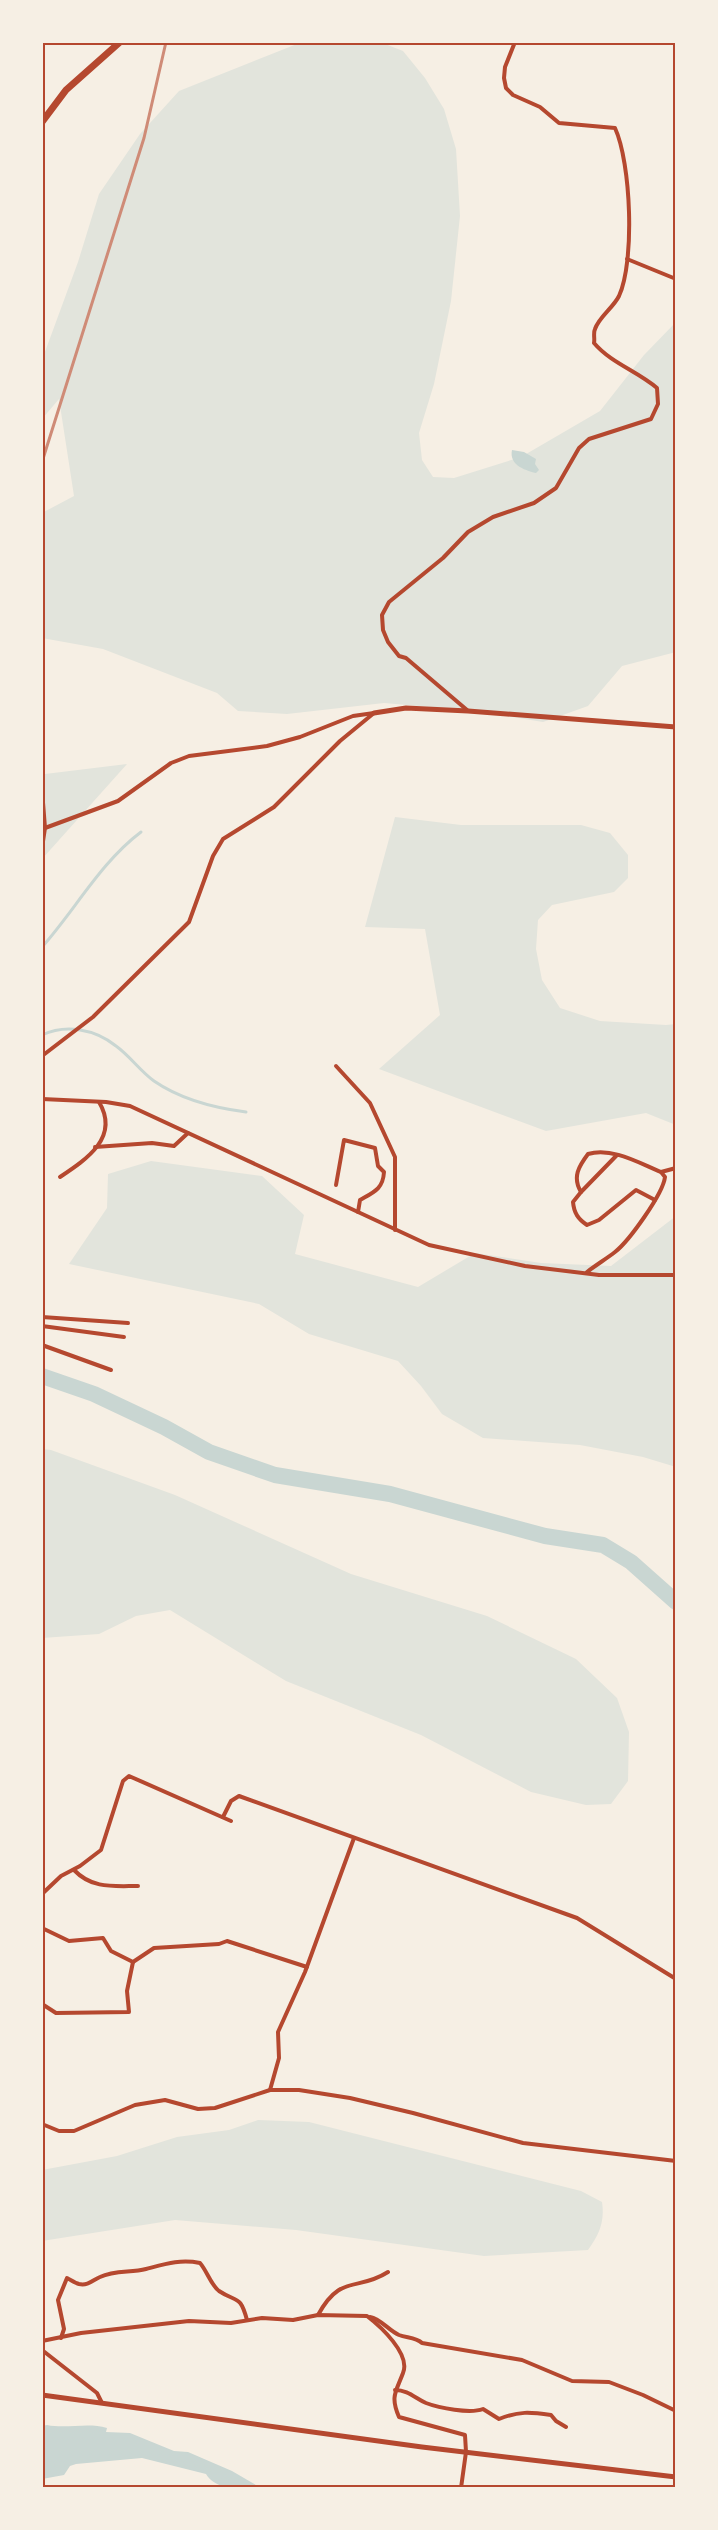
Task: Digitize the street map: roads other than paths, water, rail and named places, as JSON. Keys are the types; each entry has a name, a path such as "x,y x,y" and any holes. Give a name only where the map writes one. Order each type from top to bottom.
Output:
{"highway":[{"path":"42,122 66,90 120,42"}],"main road":[{"path":"375,713 406,708 676,727"},
{"path":"42,2395 465,2452 676,2477"}],"street":[{"path":"468,711 406,658 399,656 388,642 383,630 382,615 389,602 443,558 468,532 493,517 534,503 556,488 579,448 589,439 651,419 658,404 657,388 645,378 604,355 594,343 595,329 618,297 627,275 627,188 620,137 615,128 559,123 540,107 513,95 506,88 504,78 505,67 515,42"},
{"path":"627,260 676,279"},
{"path":"45,828 118,801 171,763 189,756 267,746 300,737 353,716 375,713"},
{"path":"42,1056 93,1017 189,922 213,856 223,839 274,807 340,741 375,713"},
{"path":"42,790 45,828 42,848"},
{"path":"336,1066 370,1102 395,1157 395,1230"},
{"path":"42,1099 130,1106 429,1245 525,1266 613,1275 676,1275"},
{"path":"60,1177 78,1165 106,1132 108,1123 98,1102"},
{"path":"95,1147 152,1143 174,1146 188,1133"},
{"path":"336,1185 344,1140 375,1148 378,1166 384,1172 384,1182 377,1191 360,1200 358,1212"},
{"path":"605,1148 610,1153"},
{"path":"581,1192 577,1186 576,1174 588,1154 597,1152 618,1155 661,1172 665,1177 664,1186 655,1200 617,1251 586,1272"},
{"path":"618,1155 573,1203 580,1220 587,1225 599,1220 636,1191 655,1200"},
{"path":"661,1172 676,1168"},
{"path":"42,1317 128,1323"},
{"path":"42,1326 124,1337"},
{"path":"42,1345 111,1370"},
{"path":"42,1894 61,1876 74,1870 101,1850 123,1781 129,1776 231,1821"},
{"path":"223,1817 231,1801 239,1796 577,1918 676,1979"},
{"path":"270,2090 279,2058 278,2032 307,1967 354,1838"},
{"path":"74,1870 83,1879 96,1885 138,1886"},
{"path":"42,1928 69,1941 103,1938 111,1951 133,1962"},
{"path":"42,2004 56,2013 129,2012 127,1991 133,1962 154,1948 219,1944 227,1941 307,1967"},
{"path":"42,2124 59,2131 74,2131 135,2105 165,2100 198,2109 215,2108 270,2090 299,2090 350,2098 522,2143 676,2161"},
{"path":"61,2338 63,2329 58,2300 67,2278 80,2285 90,2283 100,2277 146,2270 158,2264 172,2262 200,2263 219,2291 237,2299 243,2307 246,2320"},
{"path":"318,2315 334,2291 379,2278 388,2272"},
{"path":"42,2341 81,2333 189,2321 231,2323 262,2318 293,2320 318,2315 367,2316 376,2318 398,2335 419,2340 422,2343 522,2360 572,2381 609,2382 676,2410"},
{"path":"367,2316 389,2336 402,2356 404,2372 395,2390 393,2404 399,2417 465,2435 461,2488"},
{"path":"42,2350 97,2393 102,2404"},
{"path":"395,2390 404,2390 426,2403 474,2413 483,2409 499,2419 518,2412 551,2415 566,2427"}],"waterway":[{"path":"42,947 113,857 141,832"},
{"path":"42,1035 70,1029 90,1032 108,1040 149,1077 175,1093 198,1102 246,1112"},
{"path":"42,1376 94,1394 164,1427 209,1452 275,1475 390,1494 545,1536 603,1545 631,1562 676,1602"}],"railway":[{"path":"42,462 144,138 166,42"}]}
